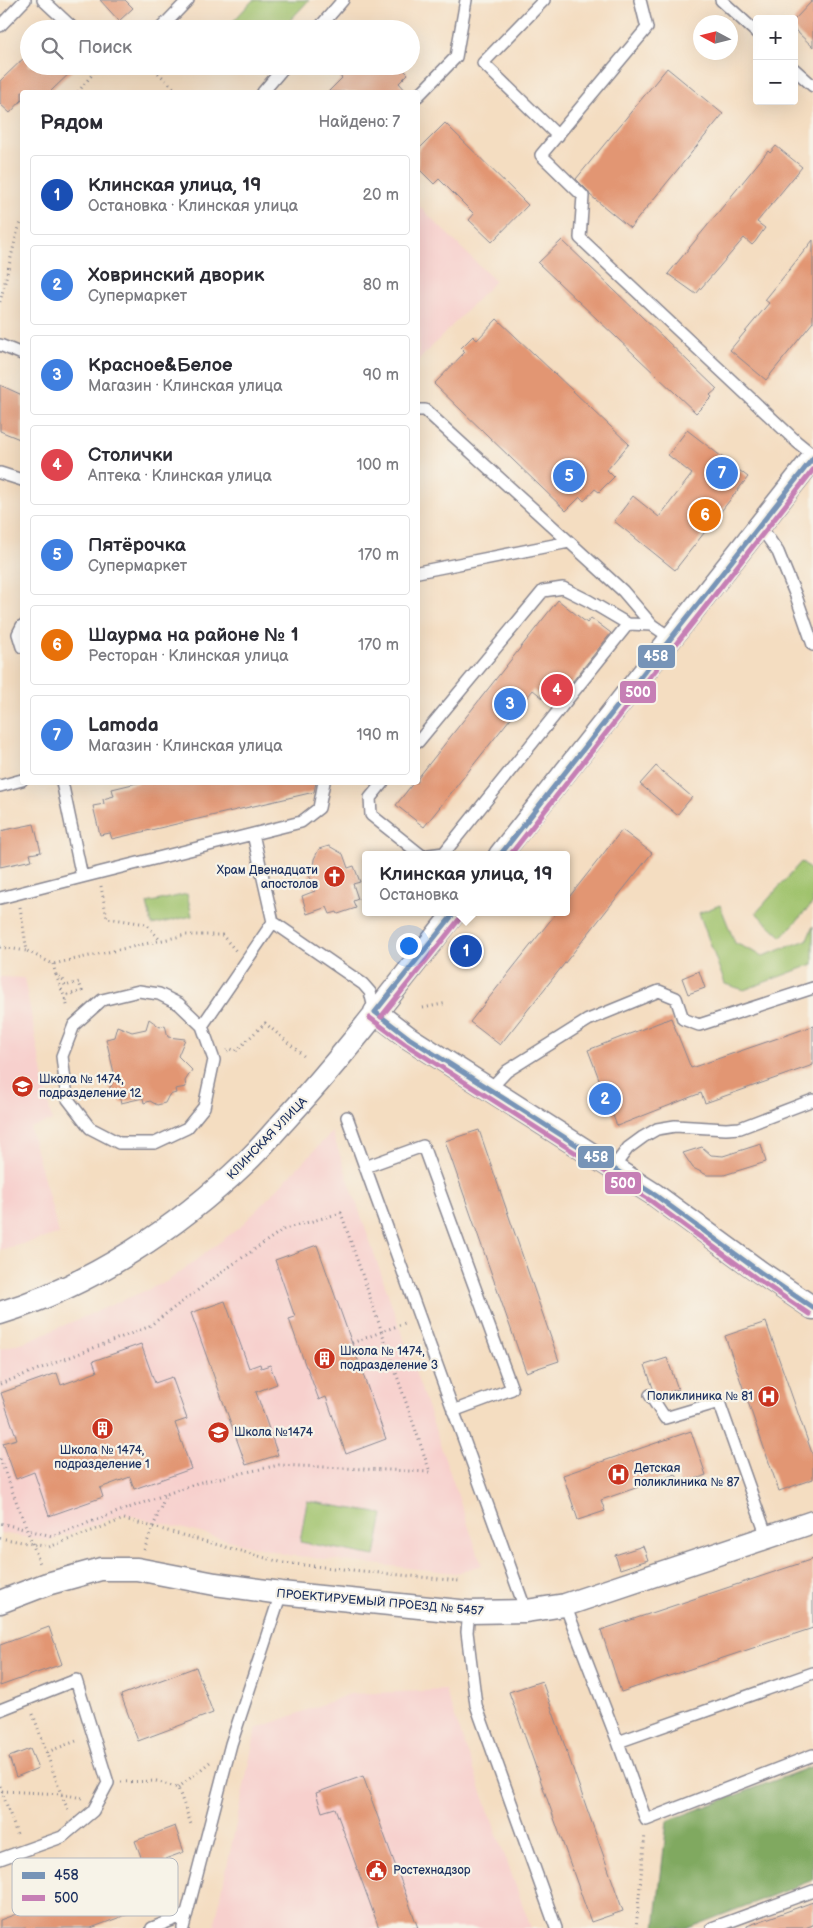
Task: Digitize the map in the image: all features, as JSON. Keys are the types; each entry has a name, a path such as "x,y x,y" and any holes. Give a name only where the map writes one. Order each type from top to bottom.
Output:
{"street":[{"path":"503,851 760,526 813,456"},
{"name":"КЛИНСКАЯ УЛИЦА","path":"0,1313 76,1283 130,1253 190,1212 247,1162 325,1076 452,916"},
{"path":"376,1012 409,1038 655,1195 760,1272 813,1308"},
{"name":"ПРОЕКТИРУЕМЫЙ ПРОЕЗД № 5457","path":"0,1602 47,1584 101,1569 137,1569 215,1584 281,1593 468,1612 526,1611 565,1605 813,1522"}],"lane":[{"path":"0,26 25,0"},
{"path":"43,0 64,20"},
{"path":"169,20 188,0"},
{"path":"326,20 343,0"},
{"path":"420,94 456,57 466,0"},
{"path":"544,0 483,63 558,136"},
{"path":"640,0 648,28 541,155 583,196 580,238 813,456"},
{"path":"721,0 753,29"},
{"path":"798,73 813,86"},
{"path":"264,90 277,75"},
{"path":"0,345 20,353"},
{"path":"420,407 623,591 652,625 671,638"},
{"path":"0,473 20,479"},
{"path":"760,526 778,552 813,645"},
{"path":"420,572 569,542"},
{"path":"420,740 543,591 563,588 628,624 652,625"},
{"path":"446,851 628,624"},
{"path":"0,786 20,781"},
{"path":"63,785 82,877"},
{"path":"0,898 300,822 319,808 323,785"},
{"path":"381,785 370,798 371,815 417,851"},
{"path":"253,834 273,922 363,984 370,992 376,1012"},
{"path":"202,1026 273,922"},
{"path":"490,1089 507,1071 588,1020 659,992 676,998 683,1019 699,1025 813,988"},
{"path":"139,991 159,994 179,1004 202,1026 214,1060 204,1107 187,1128 155,1143 119,1143 90,1128 67,1098 62,1056 74,1025 102,1000 139,991"},
{"path":"613,1168 628,1148 643,1136 657,1129 675,1126 740,1128 813,1100"},
{"path":"347,1117 526,1611"},
{"path":"365,1167 423,1146 509,1380 512,1389 454,1411"},
{"path":"650,1395 666,1418 719,1402 767,1537"},
{"path":"183,1928 231,1744 281,1593"},
{"path":"565,1605 646,1820 813,1755"},
{"path":"468,1612 467,1632 476,1705 556,1928"},
{"path":"618,1742 813,1673"},
{"path":"0,1710 76,1680 108,1783 93,1811 62,1837 0,1859"},
{"path":"712,1928 813,1892"},
{"path":"152,1928 185,1915"}],"path":[{"path":"80,90 92,75"},
{"path":"160,75 176,90"},
{"path":"0,302 20,225"},
{"path":"98,873 107,918 146,924 161,941"},
{"path":"17,893 27,951"},
{"path":"0,947 27,951 53,964 186,935 222,935 246,962"},
{"path":"53,964 74,1025"},
{"path":"56,975 63,978 65,986 79,982 82,991 68,995 66,1001"},
{"path":"422,1008 447,1003"},
{"path":"231,1049 236,1050 265,1023 305,1057"},
{"path":"0,1384 148,1327 284,1229 341,1213 430,1472 279,1465 198,1483 52,1536 0,1523"},
{"path":"352,1343 420,1318"},
{"path":"0,1459 33,1544"},
{"path":"137,1569 166,1494"},
{"path":"0,1538 48,1548 124,1519 284,1563 458,1581"},
{"path":"28,1699 74,1827"},
{"path":"47,1752 93,1734"},
{"path":"178,1788 231,1744"},
{"path":"108,1783 156,1780 178,1788 202,1852"},
{"path":"0,1786 23,1851"},
{"path":"2,1791 61,1794 98,1801"},
{"path":"636,1928 646,1820"}],"shaded area":[{"path":"420,207 495,281 420,359"},
{"name":"Школа № 1474, подразделение 12","path":"0,977 24,978 52,1121 30,1128 59,1234 0,1250"},
{"name":"Школа №1474","path":"332,1132 482,1565 456,1573 288,1555 124,1514 49,1541 0,1533 0,1349 27,1341 168,1281 240,1227"},
{"path":"445,1690 531,1928 214,1928 256,1729 350,1694"}],"green space":[{"path":"253,0 309,0 290,20 234,20"},
{"path":"801,862 813,872 813,903 782,937 756,913"},
{"path":"187,894 192,916 152,925 147,903"},
{"path":"720,905 735,943 763,956 807,940 813,926 813,964 744,990 725,984 699,913"},
{"path":"307,1501 383,1514 375,1556 300,1542"},
{"path":"813,1766 813,1880 688,1928 655,1928 667,1821"}],"building":[{"path":"100,0 125,0 133,8 118,20"},
{"path":"813,0 813,47 798,33 798,16"},
{"path":"20,62 20,75 68,75 52,90 20,90 20,102 10,113 0,104 0,81"},
{"path":"667,68 723,114 630,228 590,195 576,179"},
{"path":"338,75 407,75 399,83 405,90 330,90 342,78"},
{"path":"445,123 528,205 492,242 469,220 474,214 439,179 434,184 420,170 420,148"},
{"path":"776,146 802,167 757,222 765,228 755,242 752,245 744,238 696,294 668,274 768,151 770,153"},
{"path":"562,240 717,389 710,395 712,397 696,413 538,263"},
{"path":"813,240 813,322 766,380 730,350 769,303 765,300"},
{"path":"497,319 629,444 607,470 614,477 599,492 595,489 584,501 580,497 566,511 434,384 465,352 461,348 473,336 477,340"},
{"path":"0,385 20,394 20,439 0,431"},
{"path":"687,430 748,477 675,570 614,521 633,496 659,517 692,474 668,455"},
{"path":"558,600 587,623 591,618 611,633 553,706 533,690 424,827 396,805 412,785 420,785 420,775"},
{"path":"656,766 692,797 677,815 640,784"},
{"path":"129,785 315,785 314,792 112,839 110,833 100,835 93,806 104,804 103,799 114,796 112,789"},
{"path":"34,824 41,852 30,854 32,860 0,867 0,831"},
{"path":"622,830 652,853 500,1045 470,1022 554,916 570,916 570,896"},
{"name":"Храм Двенадцати апостолов","path":"329,846 343,854 348,868 354,866 360,882 353,884 358,899 353,901 356,908 338,914 337,912 330,914 327,907 307,914 302,896 315,891 308,872 313,870 314,859 319,849"},
{"path":"699,971 705,988 688,994 682,978"},
{"path":"671,1018 691,1068 813,1026 813,1065 705,1103 701,1093 617,1126 588,1050"},
{"path":"149,1019 160,1027 165,1025 168,1037 185,1039 178,1056 192,1070 185,1081 186,1087 175,1089 176,1093 169,1095 165,1103 157,1105 150,1101 144,1103 143,1098 121,1103 118,1093 109,1090 115,1077 106,1039 114,1037 117,1026 132,1032 146,1029"},
{"path":"479,1130 559,1361 526,1372 445,1141"},
{"path":"761,1144 766,1162 724,1175 707,1175 693,1168 683,1153 702,1147 711,1155 723,1156"},
{"path":"317,1245 386,1439 346,1454 326,1397 319,1400 306,1367 289,1319 295,1317 275,1260"},
{"path":"225,1301 249,1368 260,1364 261,1368 270,1365 277,1384 256,1392 278,1455 246,1465 191,1313"},
{"name":"Поликлиника № 81","path":"766,1322 813,1456 813,1479 779,1491 725,1336"},
{"name":"Школа № 1474, подразделение 1","path":"141,1344 155,1383 172,1377 187,1419 175,1423 191,1469 134,1489 130,1477 100,1488 103,1497 49,1516 34,1472 16,1479 3,1443 17,1439 1,1393 57,1373 61,1385 97,1372 93,1361"},
{"path":"667,1358 678,1389 660,1396 653,1388 645,1365"},
{"name":"Детская поликлиника № 87","path":"691,1431 706,1475 680,1485 676,1474 601,1500 605,1511 578,1520 563,1475"},
{"path":"643,1546 648,1560 620,1569 615,1555"},
{"path":"813,1559 813,1628 621,1692 601,1630"},
{"path":"49,1627 62,1664 0,1686 0,1645"},
{"path":"196,1667 213,1713 138,1741 121,1695"},
{"path":"542,1681 623,1911 591,1922 509,1692"},
{"path":"30,1749 38,1768 16,1777 9,1757"},
{"name":"Ростехнадзор","path":"363,1776 418,1928 379,1928 335,1808 322,1812 316,1793"},
{"path":"175,1826 184,1852 168,1858 142,1858 135,1841"},
{"path":"813,1902 813,1925 805,1928 747,1928 747,1926"},
{"path":"12,1916 123,1916 91,1928 0,1928 0,1920"}],"transit line":[{"name":"458","path":"503,851 813,458"},
{"name":"500","path":"513,851 813,470"},
{"name":"458","path":"375,1012 452,916"},
{"name":"500","path":"381,1017 461,917"},
{"name":"458","path":"375,1012 409,1038 655,1195 760,1272 813,1308"},
{"name":"500","path":"370,1018 405,1044 651,1201 756,1278 809,1314"}],"place":[{"name":"Lamoda","path":"722,473"},
{"name":"Пятёрочка","path":"569,476"},
{"name":"Шаурма на районе № 1","path":"705,515"},
{"name":"Столички","path":"557,690"},
{"name":"Красное&Белое","path":"510,704"},
{"name":"Храм Двенадцати апостолов","path":"334,877"},
{"name":"Клинская улица, 19","path":"466,951"},
{"name":"Школа № 1474, подразделение 12","path":"23,1086"},
{"name":"Ховринский дворик","path":"605,1099"},
{"name":"Школа № 1474, подразделение 3","path":"324,1358"},
{"name":"Поликлиника № 81","path":"769,1396"},
{"name":"Школа № 1474, подразделение 1","path":"102,1429"},
{"name":"Школа №1474","path":"218,1432"},
{"name":"Детская поликлиника № 87","path":"618,1475"},
{"name":"Ростехнадзор","path":"377,1870"}]}
